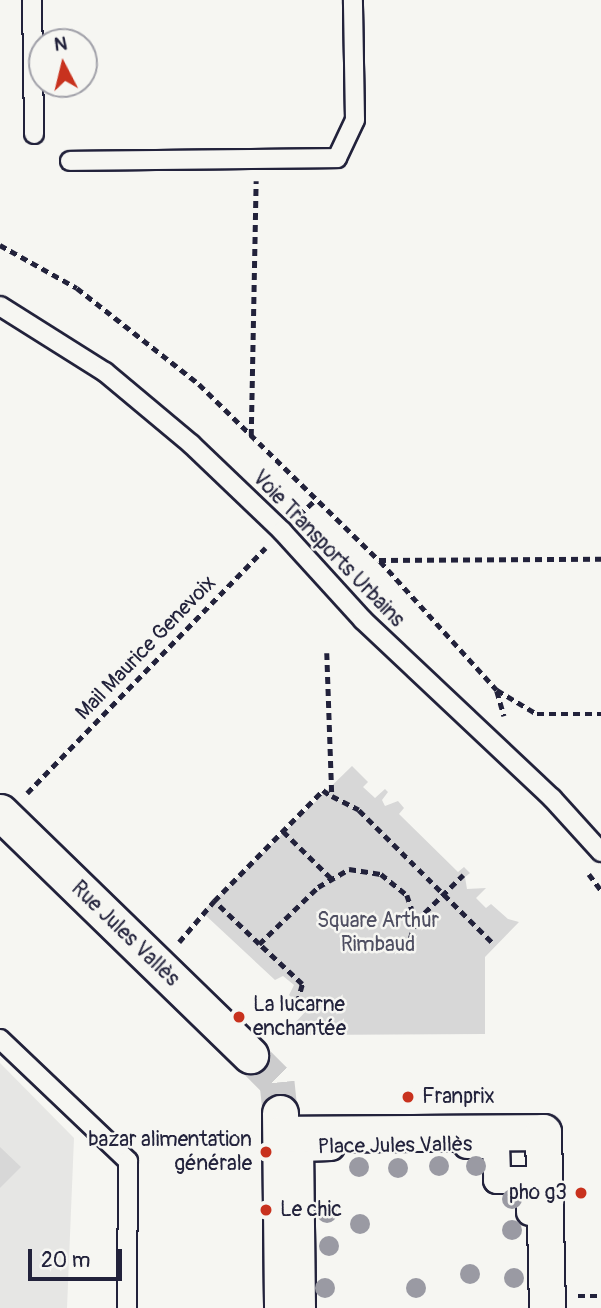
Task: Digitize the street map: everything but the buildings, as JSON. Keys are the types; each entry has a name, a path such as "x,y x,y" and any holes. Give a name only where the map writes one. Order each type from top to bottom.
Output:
{"street":[{"name":"Rue Jules Vallès","path":"2,815 250,1055"},
{"name":"Place Jules Vallès","path":"282,1308 280,1123 543,1132 547,1308"},
{"name":"Place Jules Vallès","path":"302,1308 300,1148 496,1145 497,1180 530,1180 531,1308"}],"lane":[{"path":"32,0 34,134"},
{"path":"70,161 337,158 355,120 352,0"},
{"name":"Voie Transports Urbains","path":"0,306 105,372 191,444 282,531 363,620 552,798 601,852"},
{"path":"0,1038 128,1161 127,1308"}],"path":[{"path":"251,436 256,159"},
{"path":"0,245 77,288 199,384 379,561 497,690 537,714 601,714"},
{"name":"Mail Maurice Genevoix","path":"2,815 316,499"},
{"path":"379,561 601,559"},
{"path":"327,653 332,796"},
{"path":"159,967 214,901 323,790 359,810 492,942"},
{"path":"283,831 332,879"},
{"path":"259,944 332,879 349,869 381,874 407,895 416,921"},
{"path":"406,951 416,921 463,875"},
{"path":"214,901 302,984 297,1003"}],"shaded area":[{"path":"0,1063 74,1138 67,1308 0,1308"}],"green space":[{"name":"Square Arthur Rimbaud","path":"352,766 368,782 363,787 375,798 385,789 388,792 382,800 385,806 398,801 404,808 399,814 458,872 464,867 470,873 465,877 467,889 486,888 476,898 486,908 491,904 508,919 519,922 485,957 485,1034 305,1035 294,1024 306,1011 289,995 294,985 283,976 275,980 202,912"},
{"path":"0,1147 21,1167 0,1188"}],"tunnel":[{"path":"250,1055 277,1082 280,1113"}],"place":[{"name":"La lucarne enchantée","path":"239,1017"},
{"name":"Franprix","path":"408,1097"},
{"name":"bazar alimentation générale","path":"266,1152"},
{"name":"pho g3","path":"581,1193"},
{"name":"Le chic","path":"266,1210"}]}
